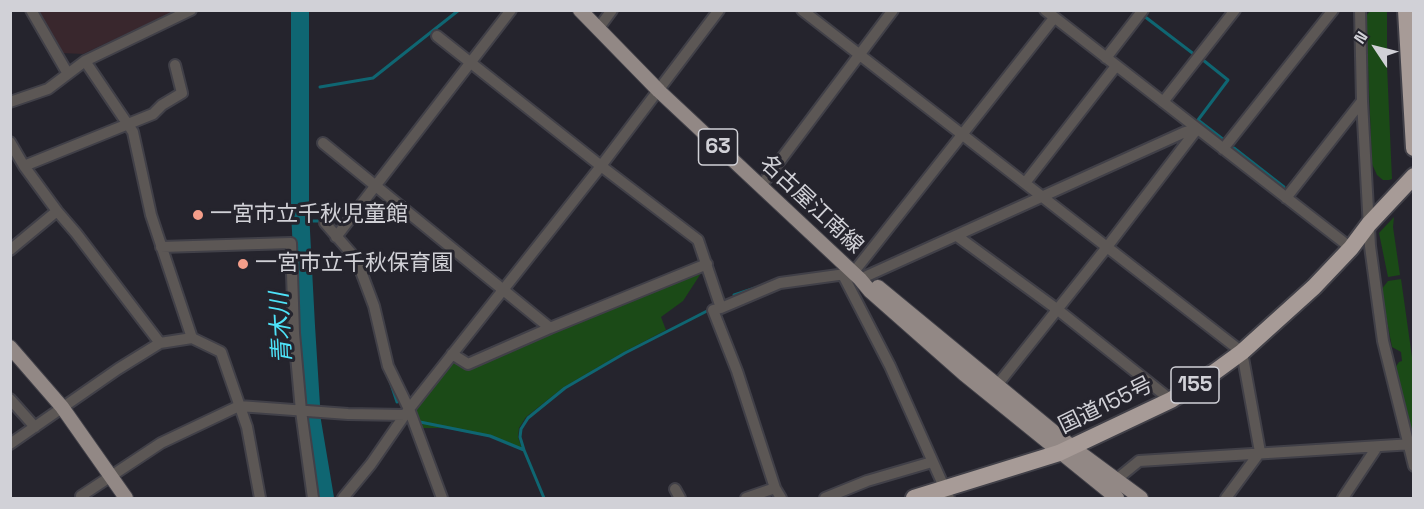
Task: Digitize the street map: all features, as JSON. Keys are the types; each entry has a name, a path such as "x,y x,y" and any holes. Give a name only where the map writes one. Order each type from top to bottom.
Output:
{"highway":[{"path":"1406,10 1413,147"},
{"name":"国道155号","path":"914,498 948,493 1066,450 1171,400 1242,352 1299,301 1351,248 1413,176"}],"main road":[{"name":"名古屋江南線","path":"580,10 659,91 852,275 964,374 1066,450 1117,479 1141,498"},
{"name":"名古屋江南線","path":"852,275 877,286 998,384 1117,498"},
{"path":"10,348 62,408 126,498"}],"street":[{"path":"32,10 68,74"},
{"path":"10,102 48,89 85,61 191,10"},
{"path":"336,237 511,10"},
{"path":"598,29 612,10"},
{"path":"343,498 371,464 407,412 452,354 659,91 719,10"},
{"path":"802,10 1242,352 1260,452 1226,498"},
{"path":"761,186 893,10"},
{"path":"1045,10 1351,248"},
{"path":"1106,58 1143,10"},
{"path":"1163,102 1235,10"},
{"path":"1223,149 1333,10"},
{"path":"1360,10 1362,101 1370,246 1383,341 1411,444 1413,466"},
{"path":"852,275 1054,18"},
{"path":"437,36 698,240 721,308"},
{"path":"85,61 133,132 150,215 192,338"},
{"path":"24,166 153,114 162,105 182,93 175,65"},
{"path":"1025,183 1116,66"},
{"path":"1286,198 1362,101"},
{"path":"781,498 775,488 713,310 780,284 852,275 957,236 1185,132 1197,129"},
{"path":"998,384 1197,129"},
{"path":"323,143 550,328"},
{"path":"12,146 57,211 160,343"},
{"path":"10,250 57,211"},
{"path":"325,223 359,266 374,306 388,366 442,498"},
{"path":"957,236 1058,310 1171,400"},
{"path":"161,247 291,243 294,333 301,411 313,498"},
{"path":"452,354 468,364 707,264"},
{"path":"852,275 932,462 948,493"},
{"path":"10,444 118,369 160,343 192,338 221,352 247,427 260,498"},
{"path":"10,399 35,427"},
{"path":"81,496 161,443 239,406 348,414 407,412"},
{"path":"1117,479 1139,461 1411,444"},
{"path":"1343,498 1377,447"},
{"path":"825,498 867,481 932,462"},
{"path":"746,498 775,488"}],"shaded area":[{"path":"37,11 175,11 83,54 61,53"}],"green space":[{"path":"1370,11 1387,11 1392,179 1389,180 1383,180 1377,175 1372,164 1366,16"},
{"path":"1394,217 1393,227 1400,275 1388,277 1379,233"},
{"path":"707,264 683,301 661,317 666,330 564,387 526,417 519,428 518,437 522,449 490,436 452,428 419,428 405,415 452,354 468,364"},
{"path":"1401,279 1413,364 1413,431 1408,425 1395,376 1395,368 1402,361 1401,352 1392,347 1381,290 1388,281"}],"waterway":[{"name":"青木川","path":"300,10 300,212 312,421 325,498"},
{"path":"320,87 373,78 459,10"},
{"path":"1144,16 1195,55"},
{"path":"1203,60 1228,80 1198,120 1224,140"},
{"path":"1234,148 1284,187"},
{"path":"301,221 320,221 322,223"},
{"path":"734,295 755,288"},
{"path":"524,450 520,437 521,429 528,418 565,388 625,353 709,310"},
{"path":"389,378 397,402"},
{"path":"420,422 490,436 524,450 544,498"}],"place":[{"name":"一宮市立千秋児童館","path":"198,215"},
{"name":"一宮市立千秋保育園","path":"243,264"}]}
